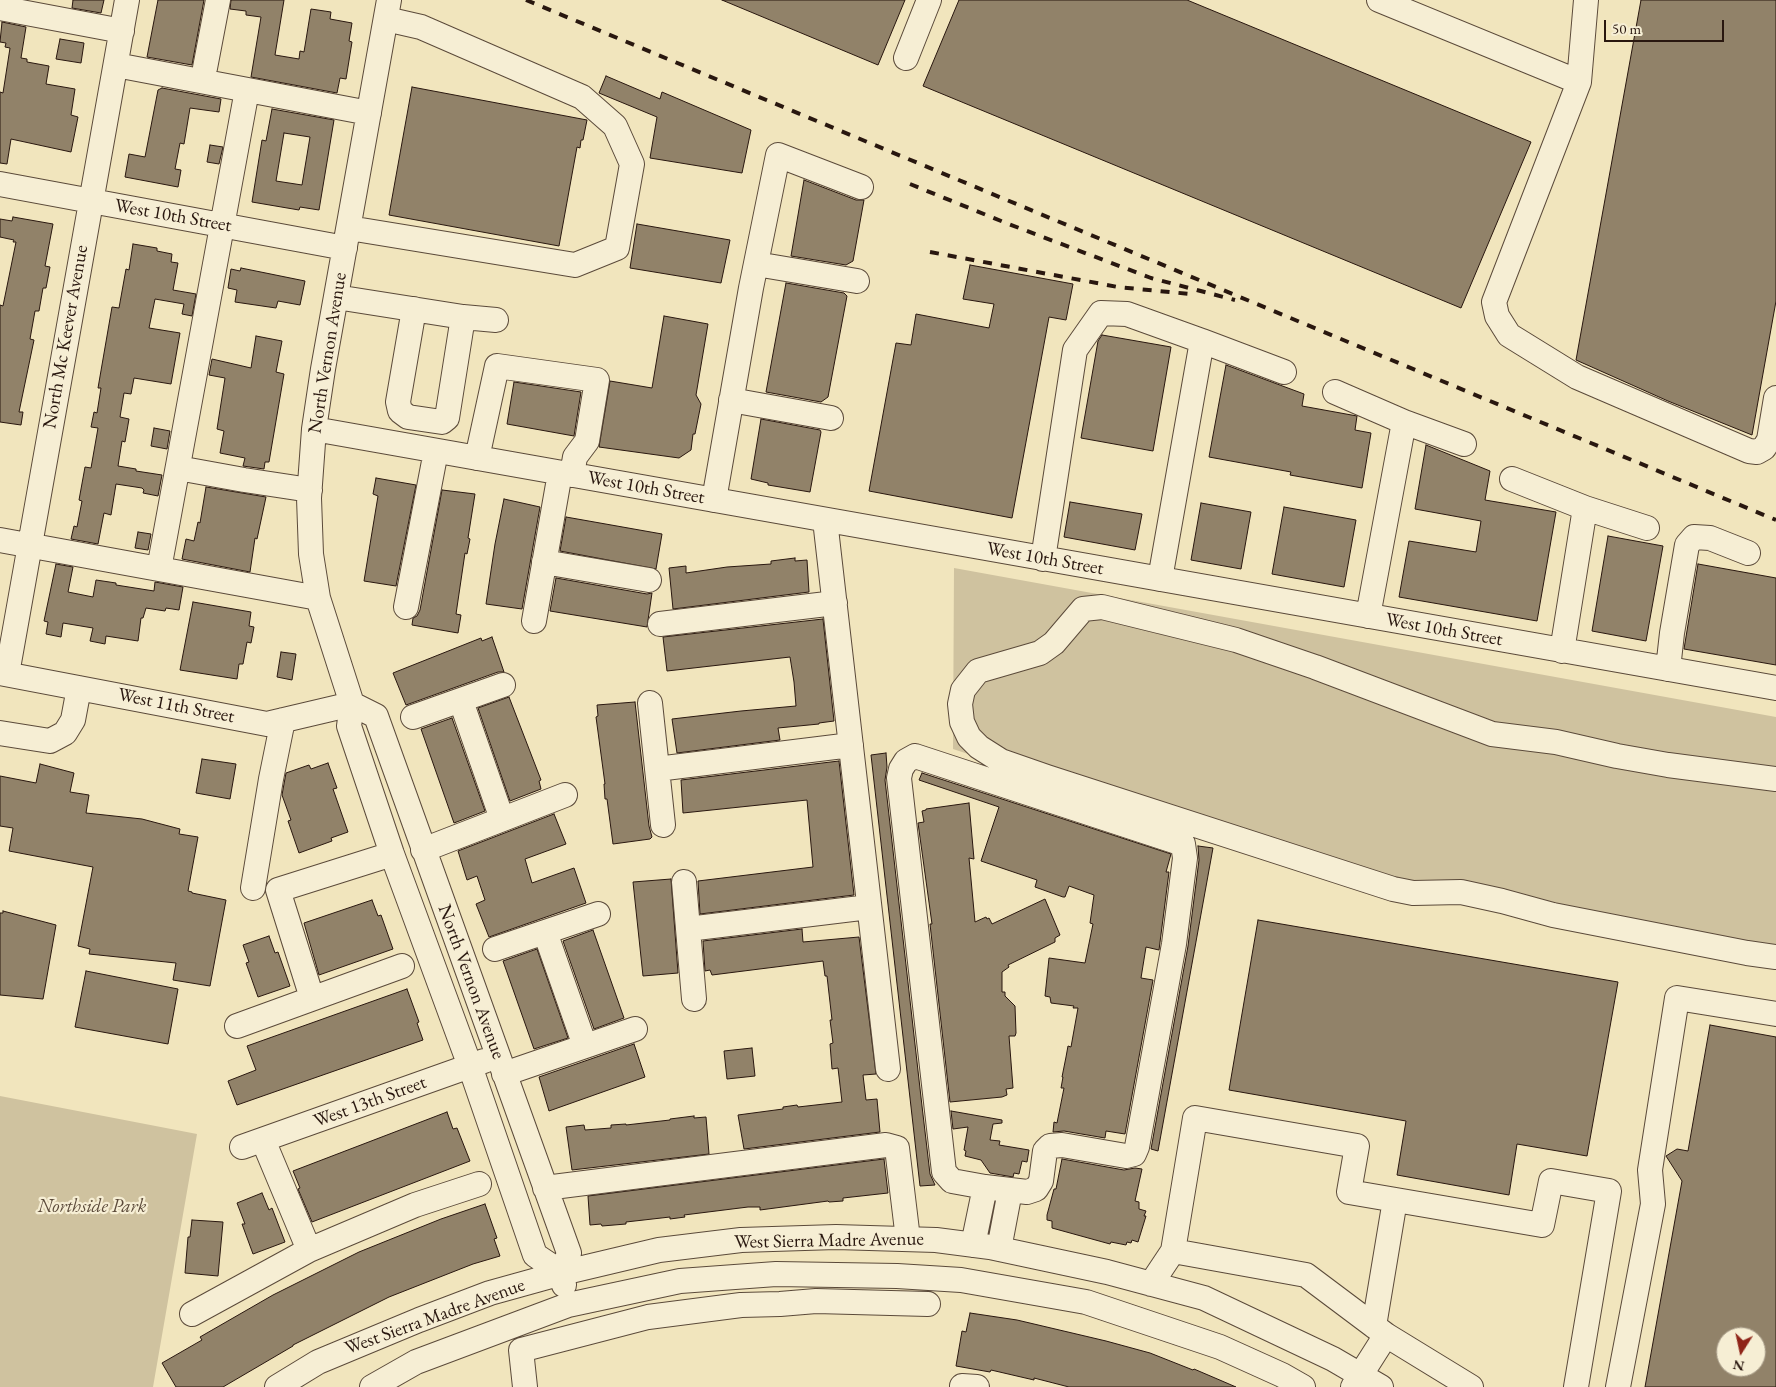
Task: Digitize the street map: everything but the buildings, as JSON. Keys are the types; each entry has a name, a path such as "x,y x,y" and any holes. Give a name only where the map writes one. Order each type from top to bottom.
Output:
{"street":[{"name":"North Mc Keever Avenue","path":"4,673 30,546 90,201 128,0"},
{"path":"205,68 218,0"},
{"path":"906,58 929,0"},
{"path":"1379,0 1579,82"},
{"path":"1586,0 1579,82 1494,302 1497,316 1510,335 1577,377 1749,451 1757,452 1764,448 1769,440 1776,398"},
{"path":"0,8 122,31"},
{"name":"North Vernon Avenue","path":"387,10 314,429 310,490 311,554 318,598 352,704 349,726 392,854 470,1066 535,1255 562,1273"},
{"name":"West 10th Street","path":"0,184 222,225 575,265 617,248 632,164 615,126 582,97 387,10"},
{"path":"116,65 369,113"},
{"path":"159,569 247,90"},
{"path":"714,500 756,264 778,155 861,187"},
{"path":"756,264 857,281"},
{"path":"336,297 414,310 496,320"},
{"path":"395,444 400,411 398,402 414,310"},
{"path":"1043,558 1075,350 1101,313 1126,314 1284,372"},
{"path":"400,411 408,417 442,422 448,418 463,317"},
{"path":"1160,579 1202,341"},
{"path":"477,458 497,366 598,380 587,441 575,457 566,474 544,562 534,621"},
{"path":"1335,392 1404,422 1464,444"},
{"path":"731,400 831,418"},
{"path":"1368,616 1404,422"},
{"name":"West 10th Street","path":"314,429 1776,688"},
{"path":"406,607 436,451"},
{"path":"178,468 310,490"},
{"path":"1512,479 1585,508 1647,528"},
{"path":"1562,651 1585,508"},
{"path":"825,520 888,1069"},
{"path":"1668,669 1687,545 1694,537 1710,538 1748,553"},
{"path":"0,540 318,598"},
{"path":"544,562 649,580"},
{"path":"660,624 835,603"},
{"path":"1776,779 1668,765 1616,756 1556,742 1492,734 1315,667 1236,640 1102,607 1083,609 1054,643 1040,653 978,671 963,690 960,704 962,722 968,737 979,747 1001,761 1393,889 1413,893 1461,892 1553,915 1776,957"},
{"name":"West 11th Street","path":"4,673 267,724 352,704"},
{"path":"413,717 503,685"},
{"path":"0,733 50,741 65,734 74,720 79,688"},
{"path":"461,701 502,819"},
{"path":"650,703 663,825"},
{"name":"North Vernon Avenue","path":"352,704 376,716 569,1253 562,1273 568,1305"},
{"path":"253,888 283,720"},
{"path":"657,769 851,745"},
{"path":"916,756 1183,844 1185,858 1174,944 1137,1147 1134,1154 1126,1156 1062,1145 1050,1146 1045,1151 1041,1181 1036,1189 1027,1192 984,1187 952,1181 944,1172 899,778 901,769 906,761 916,756"},
{"path":"424,850 565,795"},
{"path":"312,998 278,890 392,854"},
{"path":"684,882 694,999"},
{"path":"688,929 870,907"},
{"path":"495,949 598,914"},
{"path":"545,932 584,1046"},
{"path":"237,1026 402,966"},
{"path":"1618,1387 1653,1204 1650,1170 1677,998 1776,1014"},
{"name":"West 13th Street","path":"309,1250 253,1144 470,1066 501,1065 584,1046 635,1029"},
{"path":"1151,1284 1173,1251 1195,1118 1357,1146 1349,1192 1542,1225 1551,1181 1609,1191 1576,1387"},
{"path":"545,1188 886,1146 897,1148 908,1239"},
{"path":"192,1314 309,1250 415,1205 479,1184"},
{"path":"973,1245 984,1187"},
{"path":"999,1249 1010,1191"},
{"path":"1356,1381 1380,1331 1395,1200"},
{"name":"West Sierra Madre Avenue","path":"277,1387 318,1362 419,1320 490,1293 562,1273 659,1250 741,1240 836,1237 936,1240 999,1249 1107,1272 1204,1298 1334,1359 1356,1381 1381,1387"},
{"path":"1173,1251 1306,1275 1380,1331 1471,1387"},
{"name":"West Sierra Madre Avenue","path":"372,1387 416,1362 568,1305 680,1281 776,1274 897,1276 961,1280 1086,1302 1220,1347 1282,1375 1303,1387"},
{"path":"525,1387 521,1350 648,1317 741,1305 816,1301 928,1304"}],"green space":[{"path":"954,568 1776,717 1776,962 1377,889 953,749"},
{"name":"Northside Park","path":"0,1096 197,1134 153,1387 0,1387"}],"railway":[{"path":"526,0 1776,520"},
{"path":"910,184 1151,278 1235,300"},
{"path":"930,252 1118,287 1190,294"}]}
